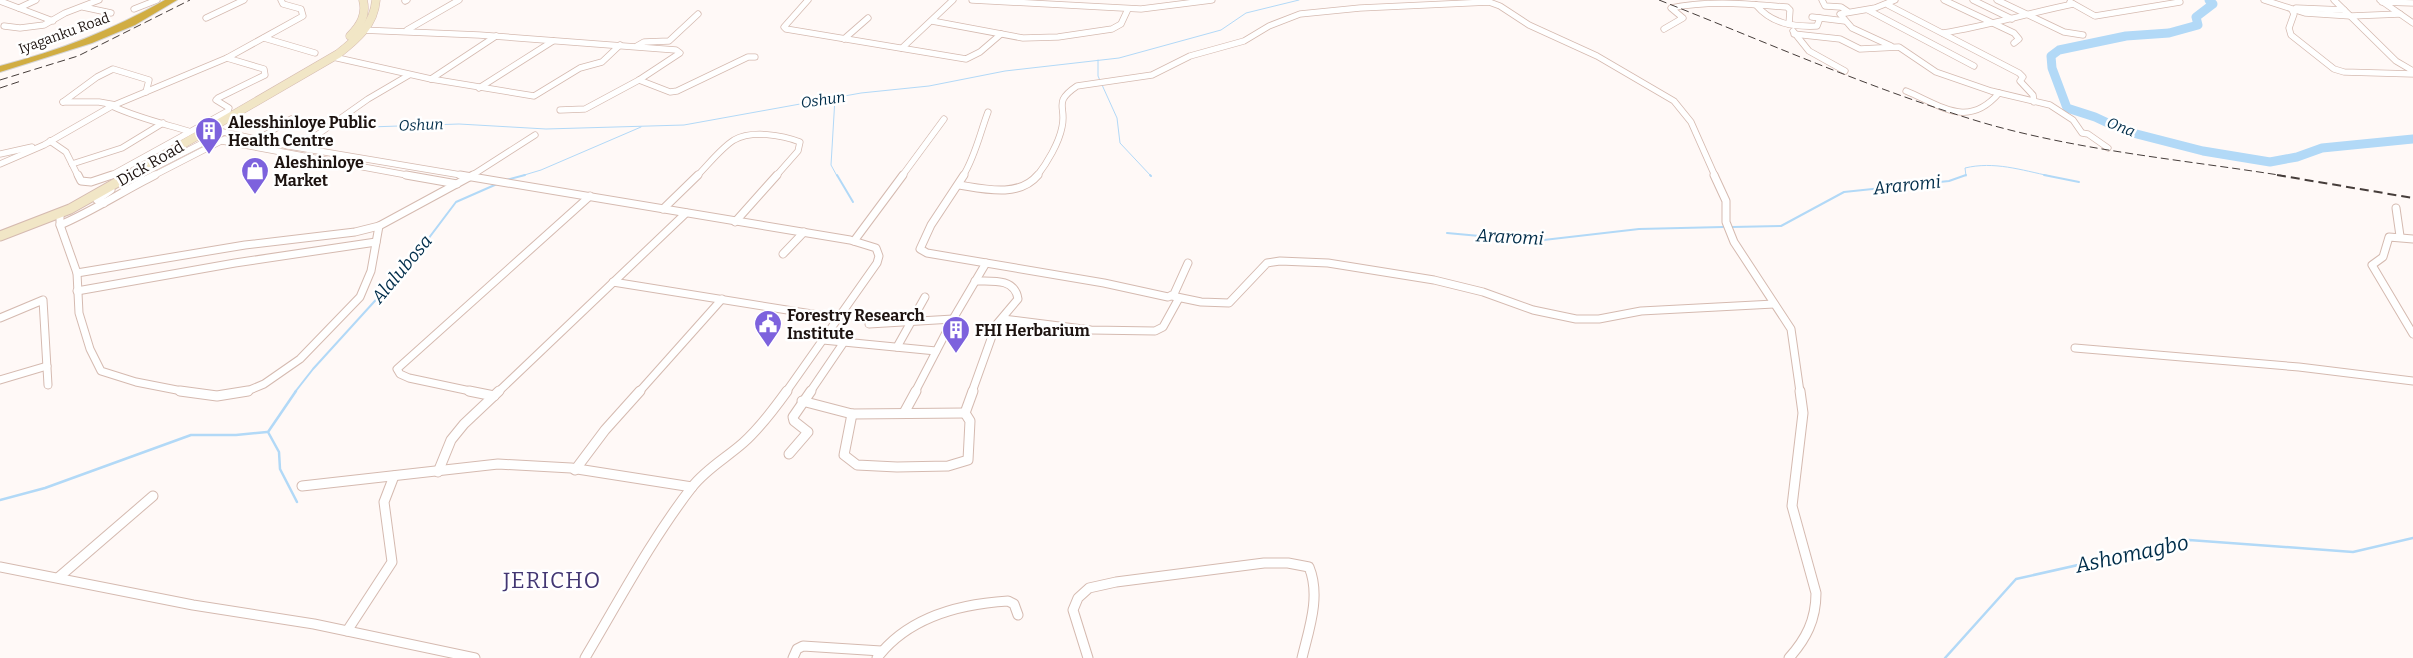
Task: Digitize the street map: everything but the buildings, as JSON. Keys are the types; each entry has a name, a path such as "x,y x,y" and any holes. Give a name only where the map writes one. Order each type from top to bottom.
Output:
{"highway":[{"name":"Iyaganku Road","path":"0,69 82,44 120,28 165,1"}],"main road":[{"name":"Dick Road","path":"0,230 59,208 330,54 360,30 366,7 363,0"},
{"name":"Dick Road","path":"0,236 60,214 155,155 209,129 288,86 334,57 375,13 376,0"}],"street":[{"path":"0,0 53,21"},
{"path":"19,8 36,0"},
{"path":"4,26 28,28 44,25 65,13 96,0"},
{"path":"206,18 244,0"},
{"path":"0,164 47,143 114,106 227,58 303,16 301,9 283,4 281,0"},
{"path":"406,30 459,0"},
{"path":"808,0 784,27 844,39 969,59 1001,34"},
{"path":"902,48 952,0"},
{"path":"972,0 1082,3 1128,9 1155,9 1185,2 1212,0"},
{"path":"1780,0 1782,7"},
{"path":"1822,0 1825,6 1841,7 1847,11"},
{"path":"1895,0 1888,5 1868,10 1847,11 1840,14 1852,28 1892,46 1901,48 1932,70 1999,93 2050,104 2073,120 2082,133 2088,134 2108,148"},
{"path":"1944,0 2018,36 2019,39 2014,44"},
{"path":"1972,0 2012,19"},
{"path":"1998,0 2064,32 2083,35"},
{"path":"2066,0 2095,16 2137,11 2180,2"},
{"path":"2264,0 2289,9 2351,16 2400,14"},
{"path":"2334,0 2396,61 2413,72"},
{"path":"134,10 165,1"},
{"path":"2381,1 2413,3"},
{"path":"2381,1 2413,23"},
{"path":"959,185 1009,191 1023,188 1032,182 1046,165 1063,124 1060,105 1062,98 1077,86 1152,75 1190,56 1240,43 1260,30 1300,14 1342,9 1489,2 1500,6 1529,25 1597,56 1649,85 1664,94 1684,111 1702,144 1726,201 1728,230 1791,329 1802,397 1802,428 1792,506 1816,593 1817,606 1805,642 1789,658"},
{"path":"1664,29 1683,18 1670,8 1673,6 1708,2 1738,2 1782,7 1790,10 1790,24 1794,34 1815,55 1845,71"},
{"path":"1943,34 1995,24 2026,14 2073,4"},
{"path":"1756,5 1767,18 1790,24 1817,26 1820,18"},
{"path":"1888,5 2020,73 2023,77 2020,81 2033,95 2034,102"},
{"path":"83,6 111,14"},
{"path":"932,21 1030,38 1102,32 1119,26 1128,9"},
{"path":"2289,9 2344,10"},
{"path":"2289,9 2294,14 2289,28 2291,35 2334,69 2344,72 2413,72"},
{"path":"1868,10 1974,66"},
{"path":"636,47 644,42 669,41 698,14"},
{"path":"1812,17 1845,21"},
{"path":"844,39 868,18"},
{"path":"360,30 406,30 496,36 676,50 680,53 639,80 582,110 560,110"},
{"path":"1794,34 1840,39 1860,49 1892,46"},
{"path":"431,79 496,36"},
{"path":"264,38 315,53"},
{"path":"479,88 553,41"},
{"path":"334,57 409,75 479,88 537,95 580,68 602,62 620,46"},
{"path":"639,80 670,92 677,91 748,57 755,57"},
{"path":"0,154 47,143 66,152 81,181 96,181 114,174 188,131 228,111 229,108 216,100 218,98 265,75 264,69 227,58"},
{"path":"146,92 149,80 113,69 97,77 63,102 99,102 114,106 142,119 188,131"},
{"path":"300,147 368,99 409,75"},
{"path":"1906,91 1931,101 1939,107 1955,112 1976,111 1999,93"},
{"path":"988,112 977,140 972,162 959,185 936,218 920,249 1209,304 1231,303 1267,262 1280,261 1328,263 1434,280 1483,292 1533,310 1576,319 1599,319 1641,312 1774,304"},
{"path":"256,140 291,118"},
{"path":"854,241 944,119"},
{"path":"72,164 122,148 163,123"},
{"path":"209,129 222,137 457,184"},
{"path":"104,203 97,200 128,181 200,146 230,135 804,232 854,241 876,248 878,259 823,340 758,429 706,472 692,488 654,542 585,658"},
{"path":"77,273 260,243 355,232 379,226 457,184 535,135"},
{"path":"663,209 734,140 745,137 777,136 800,142 798,150 736,222"},
{"path":"60,225 87,214 222,137"},
{"path":"155,155 188,144 200,146"},
{"path":"494,396 409,378 400,374 397,369 590,196"},
{"path":"2396,208 2400,236"},
{"path":"438,472 447,447 457,432 686,213"},
{"path":"60,214 60,225 77,273 79,313 90,350 101,371 141,383 204,395 238,394 274,379 291,367 360,297 368,284 379,226"},
{"path":"783,254 804,232"},
{"path":"2413,239 2400,236 2389,237 2383,257 2372,265 2413,334"},
{"path":"77,291 235,263 376,242"},
{"path":"904,414 953,319 986,263"},
{"path":"1003,319 1091,330 1155,331 1164,327 1188,263"},
{"path":"965,412 996,325 1018,299 1017,289 1006,283 975,281"},
{"path":"613,282 838,318"},
{"path":"897,347 925,297"},
{"path":"575,470 611,423 722,299"},
{"path":"0,318 43,300 48,385"},
{"path":"869,324 953,319"},
{"path":"823,340 936,351"},
{"path":"789,454 808,432 794,421 793,417 802,401 844,342"},
{"path":"2075,348 2299,366 2413,380"},
{"path":"0,380 47,366"},
{"path":"802,401 852,414 965,412"},
{"path":"852,414 844,455 850,462 857,465 933,468 957,465 968,460 970,420 965,412"},
{"path":"302,486 512,464 575,470 692,488"},
{"path":"347,631 392,562 384,502 394,476"},
{"path":"59,577 153,496"},
{"path":"1088,658 1073,610 1078,598 1089,588 1116,582 1264,562 1309,567 1312,573 1315,590 1302,658"},
{"path":"0,567 59,577 193,605 347,631 474,658"},
{"path":"793,658 797,649 804,646 879,655 897,636 924,619 987,602 1008,601 1014,604 1018,615"}],"waterway":[{"name":"Oshun","path":"1098,60 1119,58 1221,30 1246,13 1299,0"},
{"name":"Ona","path":"2209,0 2213,4 2196,17 2198,25 2169,33 2126,36 2059,50 2051,56 2052,68 2067,108 2095,117 2125,131 2203,151 2270,162 2297,157 2322,148 2413,139"},
{"name":"Oshun","path":"337,124 369,127 459,124 546,129 684,125 861,93 929,86 1005,71 1098,60"},
{"path":"1098,60 1098,76 1117,118 1120,143 1150,175"},
{"path":"835,98 831,165 837,176"},
{"name":"Alalubosa","path":"521,176 541,170 641,127"},
{"name":"Araromi","path":"1966,175 1965,168 1986,165 2008,167 2050,176"},
{"name":"Alalubosa","path":"506,180 525,175"},
{"path":"837,175 853,202"},
{"name":"Araromi","path":"1732,227 1781,226 1844,192 1949,181 1966,175"},
{"name":"Araromi","path":"2044,175 2079,182"},
{"name":"Alalubosa","path":"295,392 313,369 413,259 456,202 497,184"},
{"name":"Araromi","path":"1447,233 1535,241 1639,229 1723,227"},
{"name":"Alalubosa","path":"296,391 268,432 279,452 280,469 297,502"},
{"path":"0,500 45,488 191,435 236,435 267,432"},
{"name":"Ashomagbo","path":"1945,658 2016,579 2189,540 2353,552 2413,538"}],"railway":[{"path":"0,80 78,56 190,0"},
{"path":"1659,0 1861,81 1984,123 2021,133 2095,148 2285,176"},
{"path":"0,88 21,81"},
{"path":"2277,175 2413,198"}],"place":[{"name":"Alesshinloye Public Health Centre","path":"209,155"},
{"name":"Aleshinloye Market","path":"255,195"},
{"name":"Forestry Research Institute","path":"768,348"},
{"name":"FHI Herbarium","path":"956,354"}],"district":[{"name":"JERICHO","path":"552,580"}]}
